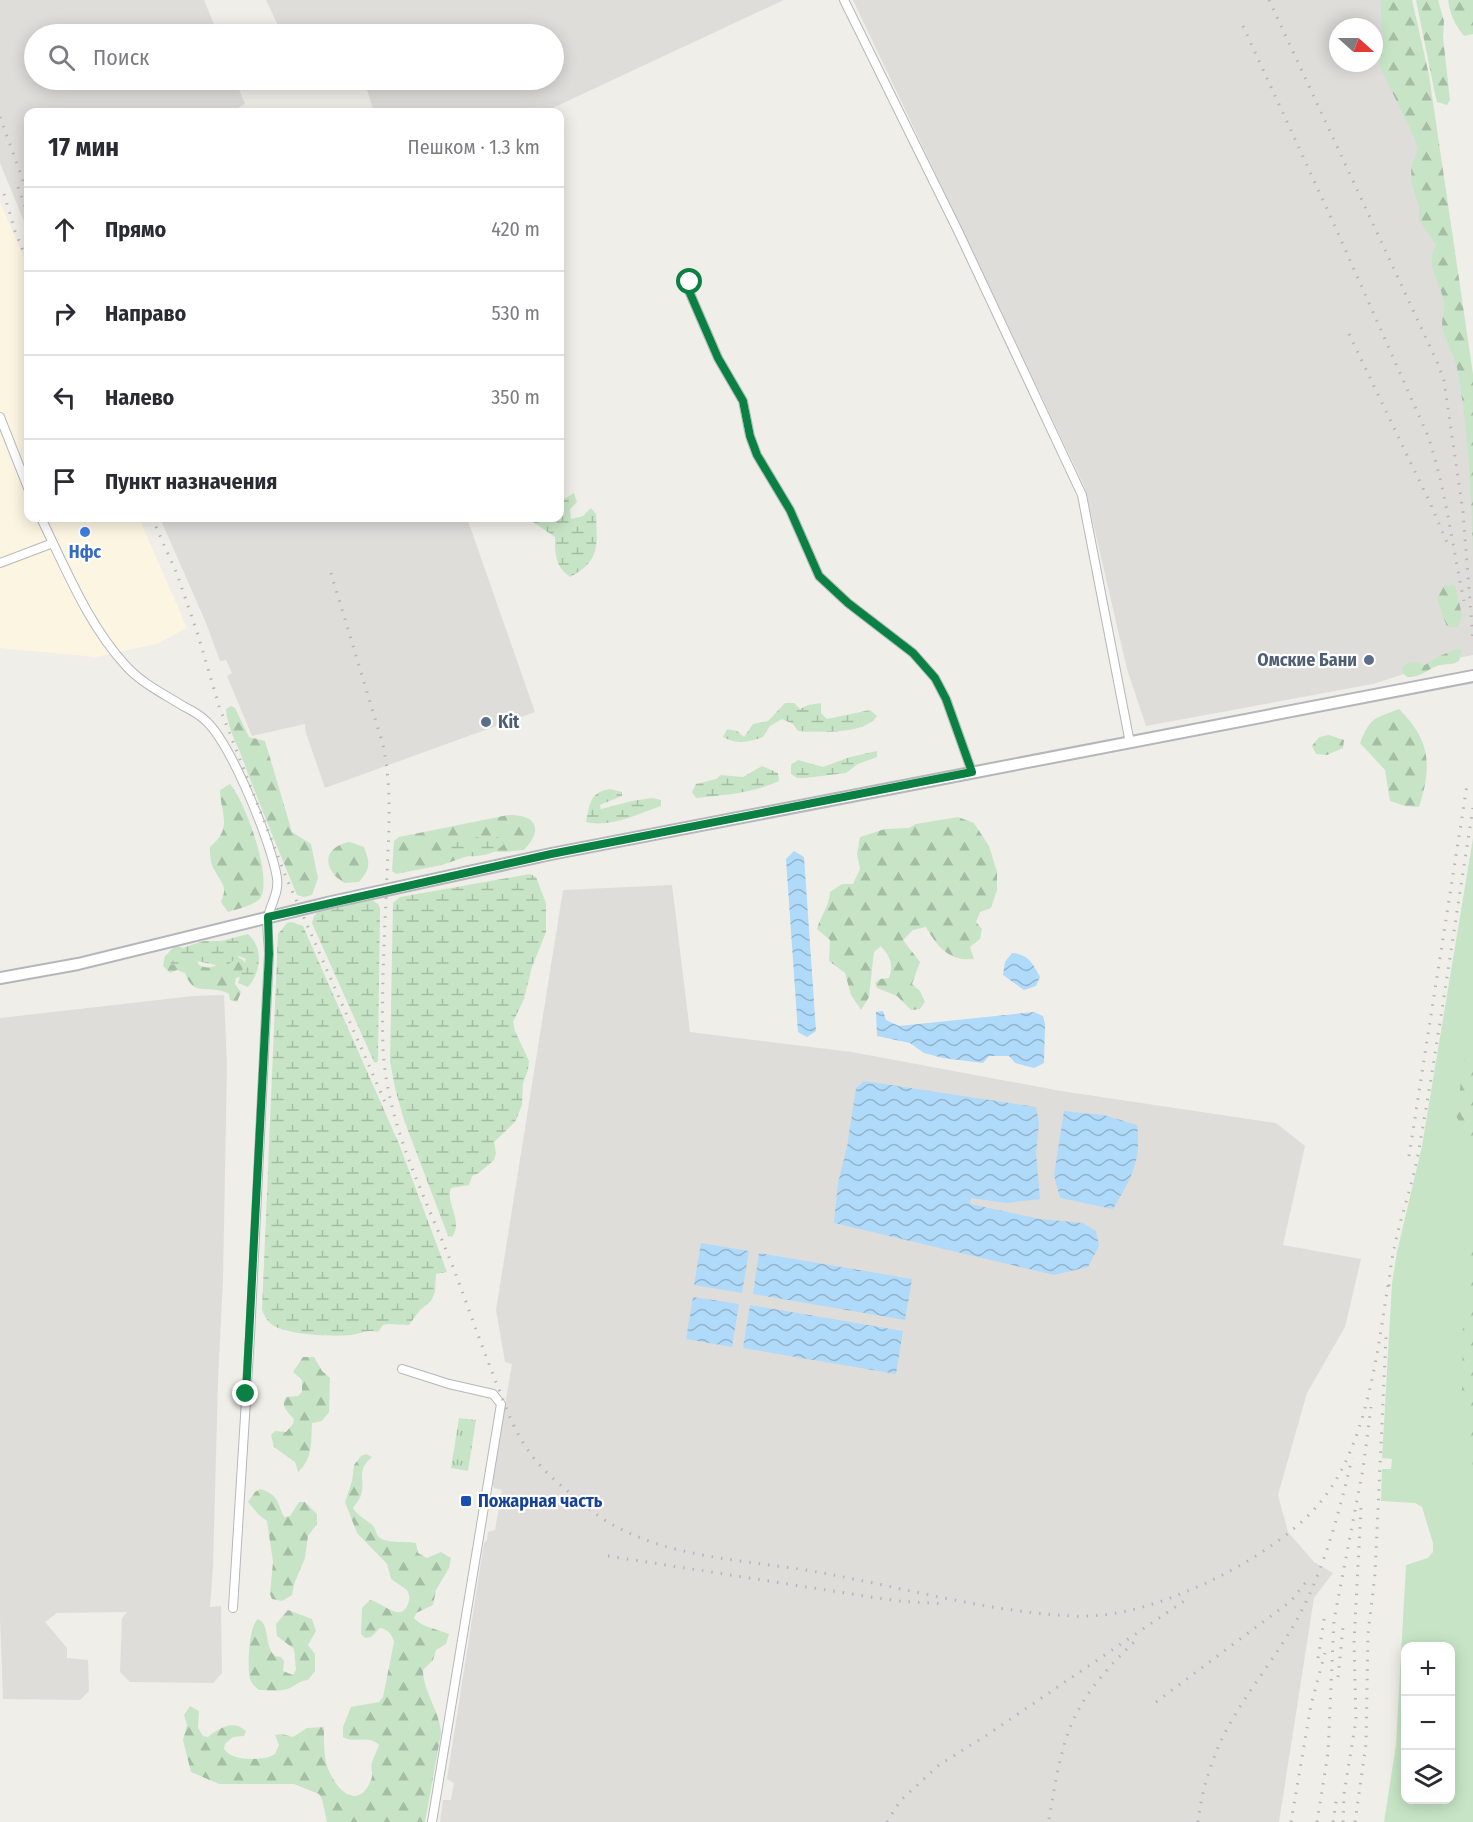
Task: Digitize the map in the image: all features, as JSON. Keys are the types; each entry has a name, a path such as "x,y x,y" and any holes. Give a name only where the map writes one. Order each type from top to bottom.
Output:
{"street":[{"path":"844,0 959,233 1082,495 1130,743"},
{"path":"690,282 689,291 718,358 743,401 750,436 757,455 790,510 819,576 848,603 913,653 935,678 946,699 972,772"},
{"path":"0,417 24,478"},
{"path":"43,522 90,616 110,647 146,684 207,721 235,765 255,811 273,860 278,881 276,897 268,917 269,954 250,1336 233,1608"},
{"path":"0,563 53,543"},
{"path":"0,978 78,964 268,917 551,854 1473,676"},
{"path":"402,1369 449,1384 493,1394 501,1404 432,1822"}],"shaded area":[{"path":"0,0 204,0 214,24 24,24 24,90 239,90 245,104 238,108 24,108 24,221 0,163"},
{"path":"266,0 784,0 553,108 373,108 367,90 564,90 564,24 277,24"},
{"path":"853,0 1397,0 1473,410 1473,655 1448,660 1373,684 1146,726 1127,669 1085,488"},
{"path":"0,202 24,258 24,522 141,522 187,628 156,644 96,657 0,648"},
{"path":"162,522 468,522 535,712 325,788 305,724 252,736 227,676 232,673 226,660 220,661"},
{"path":"672,885 690,1032 852,1052 1061,1091 1276,1123 1305,1146 1283,1245 1361,1259 1345,1327 1307,1393 1278,1495 1288,1532 1314,1562 1333,1573 1314,1598 1279,1822 440,1822 443,1800 451,1800 454,1783 447,1779 484,1543 488,1532 495,1530 502,1490 494,1488 492,1482 512,1364 505,1362 496,1310 563,890"},
{"path":"224,995 227,1064 223,1279 210,1607 221,1606 222,1673 213,1683 130,1682 120,1672 122,1618 127,1612 57,1613 45,1622 67,1648 67,1658 88,1660 89,1691 80,1700 3,1699 0,1617 0,1018 193,996"}],"green space":[{"path":"1380,0 1412,0 1429,75 1473,374 1473,560 1469,464 1456,362 1443,330 1444,302 1432,267 1436,245 1419,220 1419,206 1412,186 1411,168 1418,148 1382,72"},
{"path":"1416,0 1438,0 1444,21 1443,37 1450,100 1447,105 1437,102"},
{"path":"1448,0 1473,0 1473,34 1464,36 1461,32 1452,15"},
{"path":"574,493 577,502 570,509 571,519 583,516 591,508 596,514 596,543 595,551 587,565 570,577 561,568 557,559 555,537 533,522 564,522 564,499"},
{"path":"1455,584 1462,615 1458,627 1447,627 1437,599 1444,586"},
{"path":"1457,649 1462,650 1459,661 1440,665 1413,677 1407,677 1403,673 1402,667 1408,663 1416,662 1425,665"},
{"path":"785,703 794,703 800,709 821,703 821,713 827,719 870,710 877,716 863,726 841,731 798,731 793,724 782,719 770,726 763,737 758,739 738,742 723,737 727,729 737,731 744,737 753,724 768,721"},
{"path":"231,706 235,708 249,737 265,741 292,832 311,844 318,878 312,895 304,897 297,895 230,728 226,709"},
{"path":"1399,709 1410,720 1423,743 1426,755 1426,779 1419,807 1405,806 1390,801 1385,770 1360,743 1367,728 1374,720"},
{"path":"1329,735 1344,740 1343,748 1327,755 1316,754 1312,746 1319,737"},
{"path":"877,751 877,757 858,764 846,773 805,778 797,778 791,774 791,765 798,760 823,767 850,757"},
{"path":"762,766 778,773 779,781 749,791 728,794 696,798 692,792 696,784 716,779 721,775 743,777"},
{"path":"230,784 243,806 255,839 263,872 263,887 259,900 228,912 221,902 224,888 212,865 210,847 224,827 220,790"},
{"path":"610,789 622,792 622,796 600,805 601,809 652,798 661,800 661,806 614,822 586,822 592,800 598,793"},
{"path":"508,815 525,817 534,824 534,836 524,850 482,851 442,865 396,874 392,871 394,841 399,837"},
{"path":"958,817 974,823 989,846 997,872 997,890 991,908 980,912 976,922 982,929 980,939 970,947 974,959 958,958 945,951 926,927 913,930 903,940 920,962 912,984 920,991 925,1002 920,1009 911,1010 897,996 877,988 875,983 880,979 889,978 891,969 889,957 881,946 874,952 869,997 861,1010 851,995 845,973 829,961 830,940 817,929 830,892 842,884 853,884 860,869 857,854 860,837 885,829 909,828 916,824"},
{"path":"482,836 498,837 504,844 486,855 449,855 449,844"},
{"path":"1473,838 1473,1822 1384,1822 1396,1745 1401,1655 1401,1804 1455,1804 1455,1642 1402,1642 1406,1565 1428,1558 1433,1552 1433,1543 1422,1507 1415,1503 1381,1501 1382,1469 1391,1469 1392,1459 1382,1458 1392,1283 1422,1146"},
{"path":"350,842 364,847 368,865 366,873 359,882 344,883 335,876 328,862 334,848"},
{"path":"530,874 536,877 546,903 546,932 532,967 524,999 513,1022 529,1061 523,1083 522,1105 515,1122 494,1142 496,1153 494,1160 472,1176 469,1185 451,1188 450,1200 456,1225 452,1237 448,1236 404,1120 390,1061 393,903 400,897"},
{"path":"372,900 380,908 378,1061 376,1063 312,923 319,911"},
{"path":"292,922 303,926 399,1144 447,1272 436,1274 435,1292 431,1301 420,1310 409,1325 383,1325 378,1332 367,1331 351,1335 307,1334 275,1326 268,1321 262,1310 278,934 287,923"},
{"path":"248,934 257,946 259,960 256,974 248,987 238,983 246,959 239,956 225,967 197,961 169,965 185,947 204,941 221,941"},
{"path":"175,946 190,952 203,967 217,965 234,955 243,960 249,969 244,976 236,978 235,984 241,992 237,1002 230,1000 229,994 222,991 193,986 185,973 177,970 170,973 163,966 165,956"},
{"path":"1473,1052 1473,1148 1456,1116 1465,1055"},
{"path":"1473,1244 1473,1466 1462,1404 1463,1312"},
{"path":"303,1357 314,1357 322,1371 330,1378 329,1412 322,1421 312,1423 309,1456 298,1472 295,1462 274,1447 271,1435 275,1431 286,1432 293,1424 294,1419 285,1408 284,1403 286,1397 298,1396 302,1392 302,1380 293,1372"},
{"path":"459,1418 476,1420 468,1471 451,1468"},
{"path":"366,1454 372,1457 362,1471 362,1490 353,1508 373,1526 381,1539 416,1543 418,1553 427,1558 441,1552 451,1558 449,1568 436,1590 433,1605 416,1613 414,1618 425,1626 449,1634 446,1644 436,1650 433,1660 423,1670 441,1733 425,1822 327,1822 319,1794 294,1784 219,1784 191,1772 183,1740 187,1725 184,1715 190,1706 199,1711 198,1728 203,1736 208,1737 221,1728 231,1725 241,1727 246,1731 244,1736 233,1737 225,1744 224,1749 238,1758 269,1757 275,1754 279,1745 275,1735 293,1737 307,1728 324,1727 326,1762 334,1781 350,1795 361,1794 366,1789 372,1777 372,1764 379,1745 371,1740 352,1740 343,1737 343,1727 351,1707 379,1702 383,1697 394,1642 389,1633 380,1628 371,1637 365,1638 361,1634 362,1608 370,1600 396,1612 401,1612 405,1610 409,1597 407,1590 391,1579 387,1564 357,1533 345,1502 352,1481 354,1465 361,1456"},
{"path":"260,1489 274,1496 284,1517 290,1516 299,1502 305,1502 317,1514 317,1524 308,1536 305,1558 292,1595 282,1601 272,1599 270,1594 273,1562 267,1521 248,1502"},
{"path":"288,1610 312,1619 316,1631 308,1645 315,1654 315,1671 308,1680 290,1688 259,1690 250,1679 249,1666 249,1647 258,1619 264,1626 271,1651 284,1661 283,1671 293,1675 296,1670 294,1649 277,1636 276,1624"}],"water":[{"path":"794,851 804,857 816,1031 807,1037 798,1032 786,859"},
{"path":"1012,953 1023,955 1033,964 1040,977 1036,986 1024,990 1003,975 1005,962"},
{"path":"883,1011 886,1020 899,1026 1034,1012 1043,1016 1045,1024 1044,1063 1034,1068 1015,1063 1009,1056 989,1056 983,1063 924,1053 910,1043 877,1036 876,1012"},
{"path":"864,1081 1036,1107 1039,1123 1036,1153 1040,1199 1006,1203 971,1198 970,1204 1040,1219 1083,1223 1096,1231 1099,1246 1088,1267 1054,1275 834,1223 838,1183 847,1147 856,1088"},
{"path":"1064,1111 1104,1115 1137,1125 1138,1149 1134,1169 1113,1209 1060,1198 1054,1175"},
{"path":"701,1243 749,1251 742,1293 694,1285"},
{"path":"759,1253 912,1279 905,1320 753,1294"},
{"path":"693,1297 739,1304 732,1347 686,1339"},
{"path":"750,1305 903,1331 896,1374 743,1348"}],"railway":[{"path":"1269,0 1444,381 1463,512 1473,640"},
{"path":"1243,26 1428,436 1444,497 1464,601"},
{"path":"0,117 24,183"},
{"path":"18,187 24,204"},
{"path":"4,194 24,253"},
{"path":"1349,334 1449,547"},
{"path":"154,522 177,574 219,706 286,877 385,1102"},
{"path":"331,573 383,745 388,777 389,825 383,1048 386,1078 400,1136 516,1429 530,1453 543,1469 601,1518 638,1537 691,1553 801,1569 1011,1610 1090,1616 1125,1611 1158,1602 1220,1576 1281,1539 1307,1517 1335,1482 1348,1455 1368,1398 1389,1279"},
{"path":"1409,1156 1467,785"},
{"path":"1389,1286 1393,1252 1419,1149 1473,808"},
{"path":"1355,1822 1366,1744 1368,1634 1375,1574 1386,1337"},
{"path":"1317,1822 1328,1753 1334,1620 1363,1469 1371,1407"},
{"path":"1198,1822 1205,1785 1222,1738 1296,1622 1320,1570 1352,1458"},
{"path":"1343,1822 1344,1794 1356,1720 1354,1642 1361,1508"},
{"path":"608,1556 897,1601 946,1604"},
{"path":"1156,1702 1291,1601 1310,1577"},
{"path":"887,1822 900,1801 939,1765 1190,1597"},
{"path":"1318,1658 1325,1613"},
{"path":"1338,1677 1343,1627"},
{"path":"1049,1819 1056,1777 1072,1722 1094,1685 1134,1642"},
{"path":"1291,1822 1311,1705 1326,1649"},
{"path":"1333,1822 1337,1795"}],"place":[{"name":"Нфс","path":"85,532"},
{"name":"Омские Бани","path":"1369,660"},
{"name":"Kit","path":"486,722"},
{"name":"Пожарная часть","path":"466,1501"}],"route":[{"path":"246,1394 269,954 268,917 551,854 972,772 946,699 935,678 913,653 848,603 819,576 790,510 757,455 750,436 743,401 718,358 689,291 690,282"}]}
